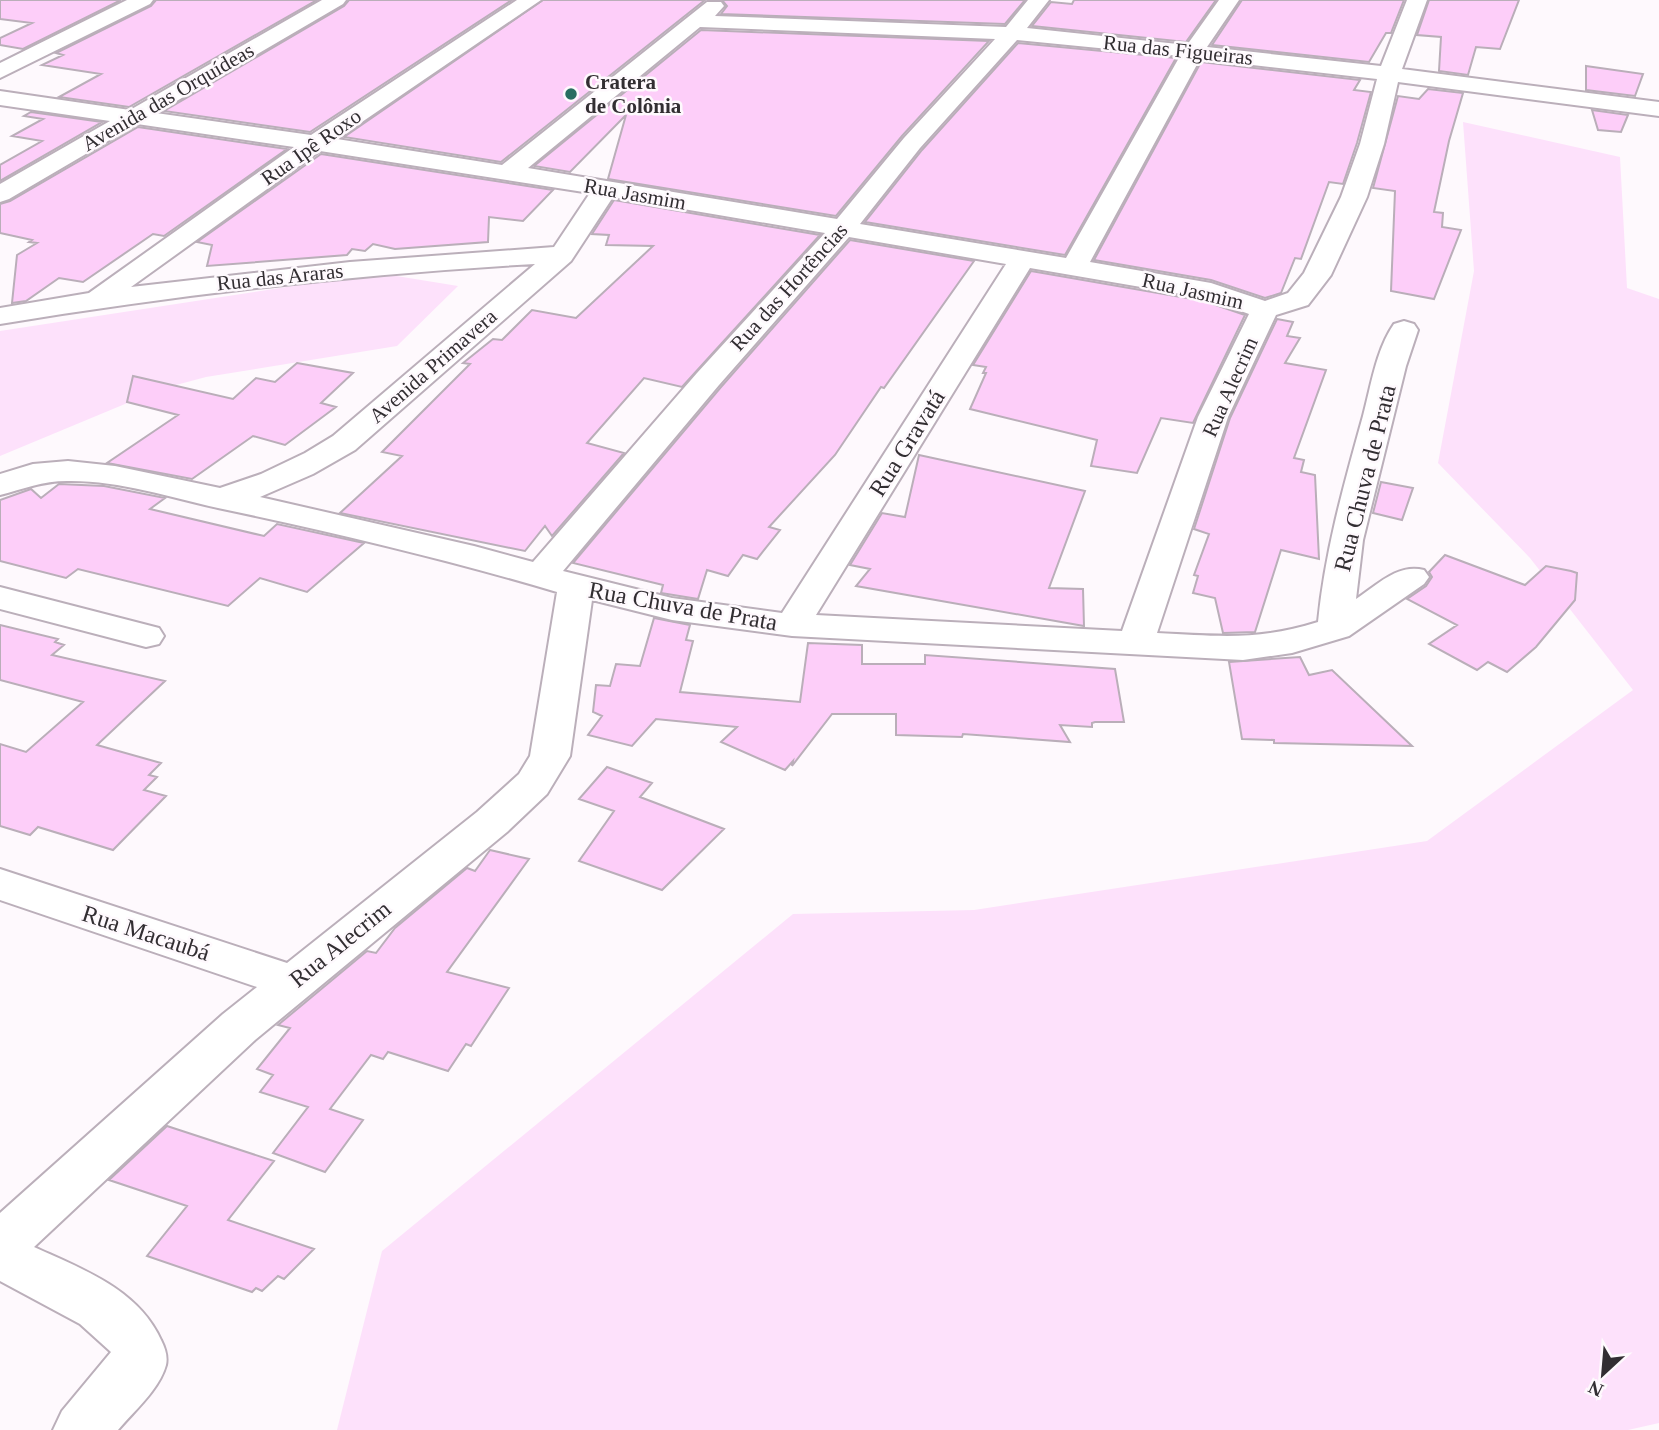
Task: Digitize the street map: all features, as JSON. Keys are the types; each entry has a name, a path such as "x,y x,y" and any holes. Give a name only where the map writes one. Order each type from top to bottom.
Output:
{"street":[{"path":"0,71 143,0"},
{"name":"Avenida das Orquídeas","path":"0,194 336,0"},
{"name":"Rua Ipê Roxo","path":"96,300 314,143 531,0"},
{"path":"507,173 721,0"},
{"name":"Rua das Hortências","path":"558,581 708,379 842,230 912,143 1039,0"},
{"path":"1074,268 1195,50 1229,0"},
{"name":"Rua Alecrim","path":"1135,645 1213,417 1265,310 1298,299 1317,275 1354,197 1372,144 1389,74 1417,0"},
{"path":"846,27 873,8"},
{"name":"Rua das Figueiras","path":"695,22 1013,32 1195,50 1659,109"},
{"name":"Rua Jasmim","path":"0,98 606,188 1211,291 1265,310"},
{"name":"Avenida Primavera","path":"224,498 270,483 318,460 344,443 562,256 606,188"},
{"name":"Rua das Araras","path":"0,316 228,282 360,269 562,256"},
{"name":"Rua Gravatá","path":"792,625 1022,260"},
{"name":"Rua Chuva de Prata","path":"1336,628 1346,540 1391,366 1404,330"},
{"name":"Rua Chuva de Prata","path":"0,485 33,474 68,471 115,476 224,498 474,556 558,581 672,609 792,625 1243,649 1292,642 1336,628 1412,577"},
{"name":"Rua Alecrim","path":"0,1246 186,1074 293,982 492,822 533,784 550,756 558,581"},
{"path":"0,598 146,636"},
{"name":"Rua Macaubá","path":"0,884 293,982"},
{"path":"0,1256 107,1310 127,1331 138,1349 138,1365 82,1430"}],"shaded area":[{"path":"1463,122 1620,157 1627,288 1659,299 1659,1423 1628,1430 337,1430 382,1251 793,914 974,910 1427,841 1633,690 1530,558 1438,463 1474,271"},
{"path":"378,273 458,286 397,346 206,377 161,389 0,456 0,331"}],"building":[{"path":"0,0 121,0 23,49 0,45 0,38 32,23 0,19"},
{"path":"156,0 317,0 129,107 59,97 101,74 42,65 63,55 56,53 151,6"},
{"path":"349,0 512,0 310,132 164,111 344,6"},
{"path":"543,0 705,0 501,162 344,137"},
{"path":"722,0 1025,0 1005,24 721,14 727,6"},
{"path":"1074,0 1216,0 1186,42 1032,26 1051,2 1072,4"},
{"path":"1242,0 1404,0 1391,33 1386,33 1369,62 1212,45"},
{"path":"1429,0 1519,0 1500,49 1476,47 1468,75 1439,71 1441,37 1417,35"},
{"path":"701,30 989,41 902,136 836,216 608,179 626,115 570,172 534,166"},
{"path":"1018,43 1176,58 1065,255 865,222 922,150"},
{"path":"1201,62 1360,80 1354,90 1371,92 1343,184 1329,182 1301,259 1295,258 1281,293 1265,298 1211,280 1094,260"},
{"path":"1586,66 1643,74 1635,96 1586,90"},
{"path":"1428,89 1463,93 1449,141 1434,212 1443,213 1442,227 1461,230 1434,299 1391,291 1395,191 1373,188 1398,96 1419,99"},
{"path":"1592,110 1628,115 1621,132 1598,130"},
{"path":"31,112 102,122 0,181 0,165 42,141 12,136 43,119 24,116"},
{"path":"138,127 287,149 164,236 153,234 83,282 59,278 26,301 12,303 17,255 37,243 0,233 0,204 10,201"},
{"path":"321,154 553,190 523,221 489,217 488,242 395,249 373,244 365,251 352,249 347,255 207,266 212,245 197,242"},
{"path":"614,200 820,235 682,387 644,378 587,443 624,453 552,536 545,526 525,551 340,513 402,456 382,452 470,364 463,363 493,339 502,340 532,310 576,318 653,246 606,245 609,235 592,234"},
{"path":"850,240 974,261 884,388 881,387 835,455 769,527 780,530 757,559 743,555 728,576 707,570 698,599 661,593 663,585 573,563 721,387"},
{"path":"1031,271 1204,301 1245,315 1193,423 1161,418 1137,473 1091,466 1097,440 970,409 986,373 983,373 986,367 973,365"},
{"path":"1277,319 1293,322 1287,336 1300,338 1285,363 1326,370 1294,458 1304,460 1301,472 1315,475 1319,559 1281,550 1255,632 1223,633 1215,598 1193,593 1198,576 1194,575 1209,534 1194,529 1230,418"},
{"path":"297,363 353,373 321,403 336,407 285,445 253,436 192,479 107,463 178,415 127,402 133,376 233,399 256,378 275,382"},
{"path":"919,455 1085,491 1049,588 1083,589 1084,626 856,586 870,569 850,565 882,513 905,517"},
{"path":"1381,482 1413,488 1402,520 1373,513"},
{"path":"59,484 104,486 165,498 150,509 264,536 277,524 364,543 307,592 260,578 228,606 78,569 66,578 0,561 0,500 31,489 41,498"},
{"path":"1445,555 1525,585 1546,566 1577,573 1575,600 1536,647 1507,672 1488,662 1477,670 1429,644 1457,625 1407,599 1426,586 1432,577 1429,572"},
{"path":"654,618 690,625 686,640 693,641 680,692 800,702 808,643 862,645 862,664 925,664 925,655 1115,669 1124,722 1095,722 1092,727 1060,725 1070,742 963,734 962,737 896,735 896,714 832,714 792,766 793,761 785,770 721,742 737,727 656,719 632,746 588,735 602,716 593,712 596,685 610,686 616,664 640,666"},
{"path":"0,625 58,639 55,642 64,645 52,655 165,681 97,745 161,763 149,775 157,777 144,790 166,796 113,850 38,827 30,835 0,826 0,744 26,752 83,702 0,680"},
{"path":"1300,657 1309,675 1332,670 1412,746 1274,743 1274,740 1242,739 1229,662"},
{"path":"607,767 652,783 640,797 724,829 662,890 579,861 614,811 579,799"},
{"path":"490,850 529,859 447,972 509,988 471,1046 466,1044 448,1071 388,1052 383,1059 371,1055 330,1109 363,1120 325,1172 273,1153 308,1107 260,1092 273,1075 257,1069 290,1028 278,1025 367,951 376,953 395,928 467,868 475,871"},
{"path":"167,1126 274,1161 228,1220 314,1249 284,1279 278,1276 262,1291 256,1288 252,1292 147,1256 187,1206 109,1180"}],"place":[{"name":"Cratera de Colônia","path":"571,94"}]}
